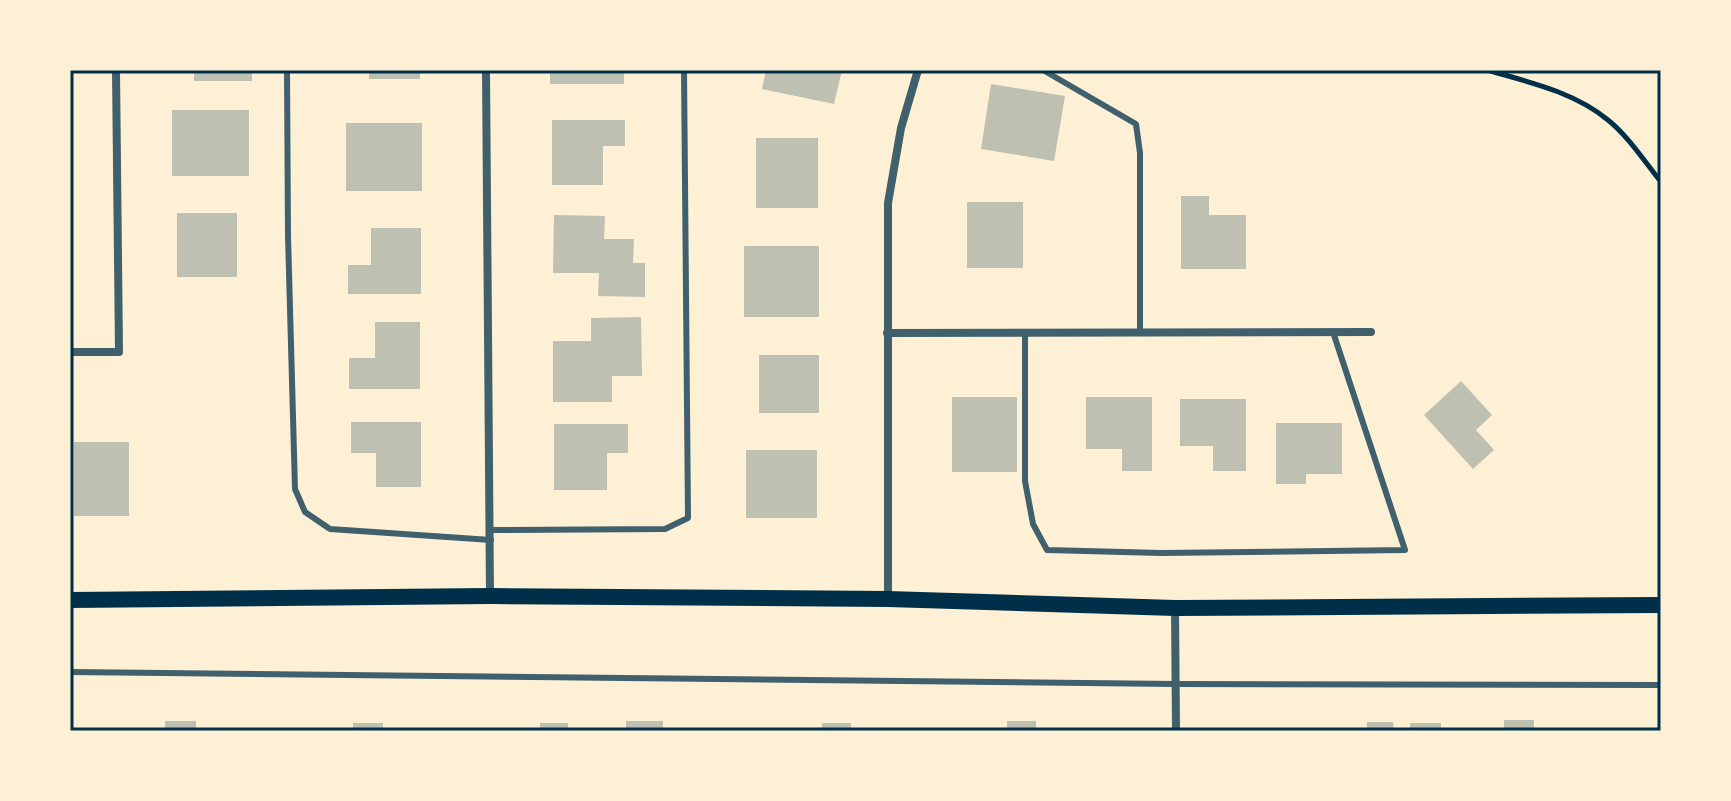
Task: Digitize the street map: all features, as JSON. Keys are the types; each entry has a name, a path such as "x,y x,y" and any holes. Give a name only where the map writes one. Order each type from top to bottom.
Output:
{"main road":[{"path":"70,600 490,596 888,599 1175,608 1661,605"}],"street":[{"path":"70,352 119,352 116,70"},
{"path":"486,70 490,596"},
{"path":"888,599 888,203 901,128 918,70"},
{"path":"887,333 1371,332"},
{"path":"1175,608 1176,731"}],"lane":[{"path":"287,70 295,489 305,512 330,529 491,535 665,529 688,518 684,70"},
{"path":"1043,70 1136,124 1140,153 1140,332"},
{"path":"1025,333 1025,481 1033,524 1047,550 1161,553 1405,550 1333,332"},
{"path":"70,672 1175,684 1661,685"}],"path":[{"path":"1487,70 1543,86 1577,100 1609,121 1661,182"}],"building":[{"path":"194,70 252,70 252,81 194,81"},
{"path":"369,70 420,70 420,79 369,79"},
{"path":"550,70 624,70 624,84 550,84"},
{"path":"766,70 842,70 834,104 762,89"},
{"path":"991,84 1065,96 1054,161 981,149"},
{"path":"172,110 249,110 249,176 172,176"},
{"path":"552,120 625,120 625,146 603,146 603,185 552,185"},
{"path":"346,123 422,123 422,191 346,191"},
{"path":"756,138 818,138 818,208 756,208"},
{"path":"1181,196 1209,196 1209,215 1246,215 1246,269 1181,269"},
{"path":"967,202 1023,202 1023,268 967,268"},
{"path":"177,213 237,213 237,277 177,277"},
{"path":"554,215 605,216 604,239 634,239 633,263 645,263 645,297 598,296 599,273 553,273"},
{"path":"371,228 421,228 421,294 348,294 348,265 371,265"},
{"path":"744,246 819,246 819,317 744,317"},
{"path":"641,317 642,376 612,376 612,402 553,402 553,341 591,341 591,318"},
{"path":"375,322 420,322 420,389 349,389 349,358 375,358"},
{"path":"759,355 819,355 819,413 759,413"},
{"path":"1461,381 1492,415 1476,430 1494,450 1473,469 1424,415"},
{"path":"952,397 1017,397 1017,472 952,472"},
{"path":"1086,397 1152,397 1152,471 1122,471 1122,449 1086,449"},
{"path":"1180,399 1246,399 1246,471 1213,471 1213,446 1180,446"},
{"path":"351,422 421,422 421,487 376,487 376,453 351,453"},
{"path":"1276,423 1342,423 1342,474 1306,474 1306,484 1276,484"},
{"path":"554,424 628,424 628,453 607,453 607,490 554,490"},
{"path":"74,442 129,442 129,516 74,516"},
{"path":"746,450 817,450 817,518 746,518"},
{"path":"1504,720 1534,720 1534,731 1504,731"},
{"path":"165,721 196,721 196,731 165,731"},
{"path":"626,721 663,721 663,731 626,731"},
{"path":"1007,721 1036,721 1036,731 1007,731"},
{"path":"1367,722 1393,722 1394,731 1367,731"},
{"path":"353,723 383,723 383,731 353,731"},
{"path":"540,723 568,723 568,731 540,731"},
{"path":"822,723 851,723 851,731 822,731"},
{"path":"1410,723 1441,723 1441,731 1410,731"}]}
